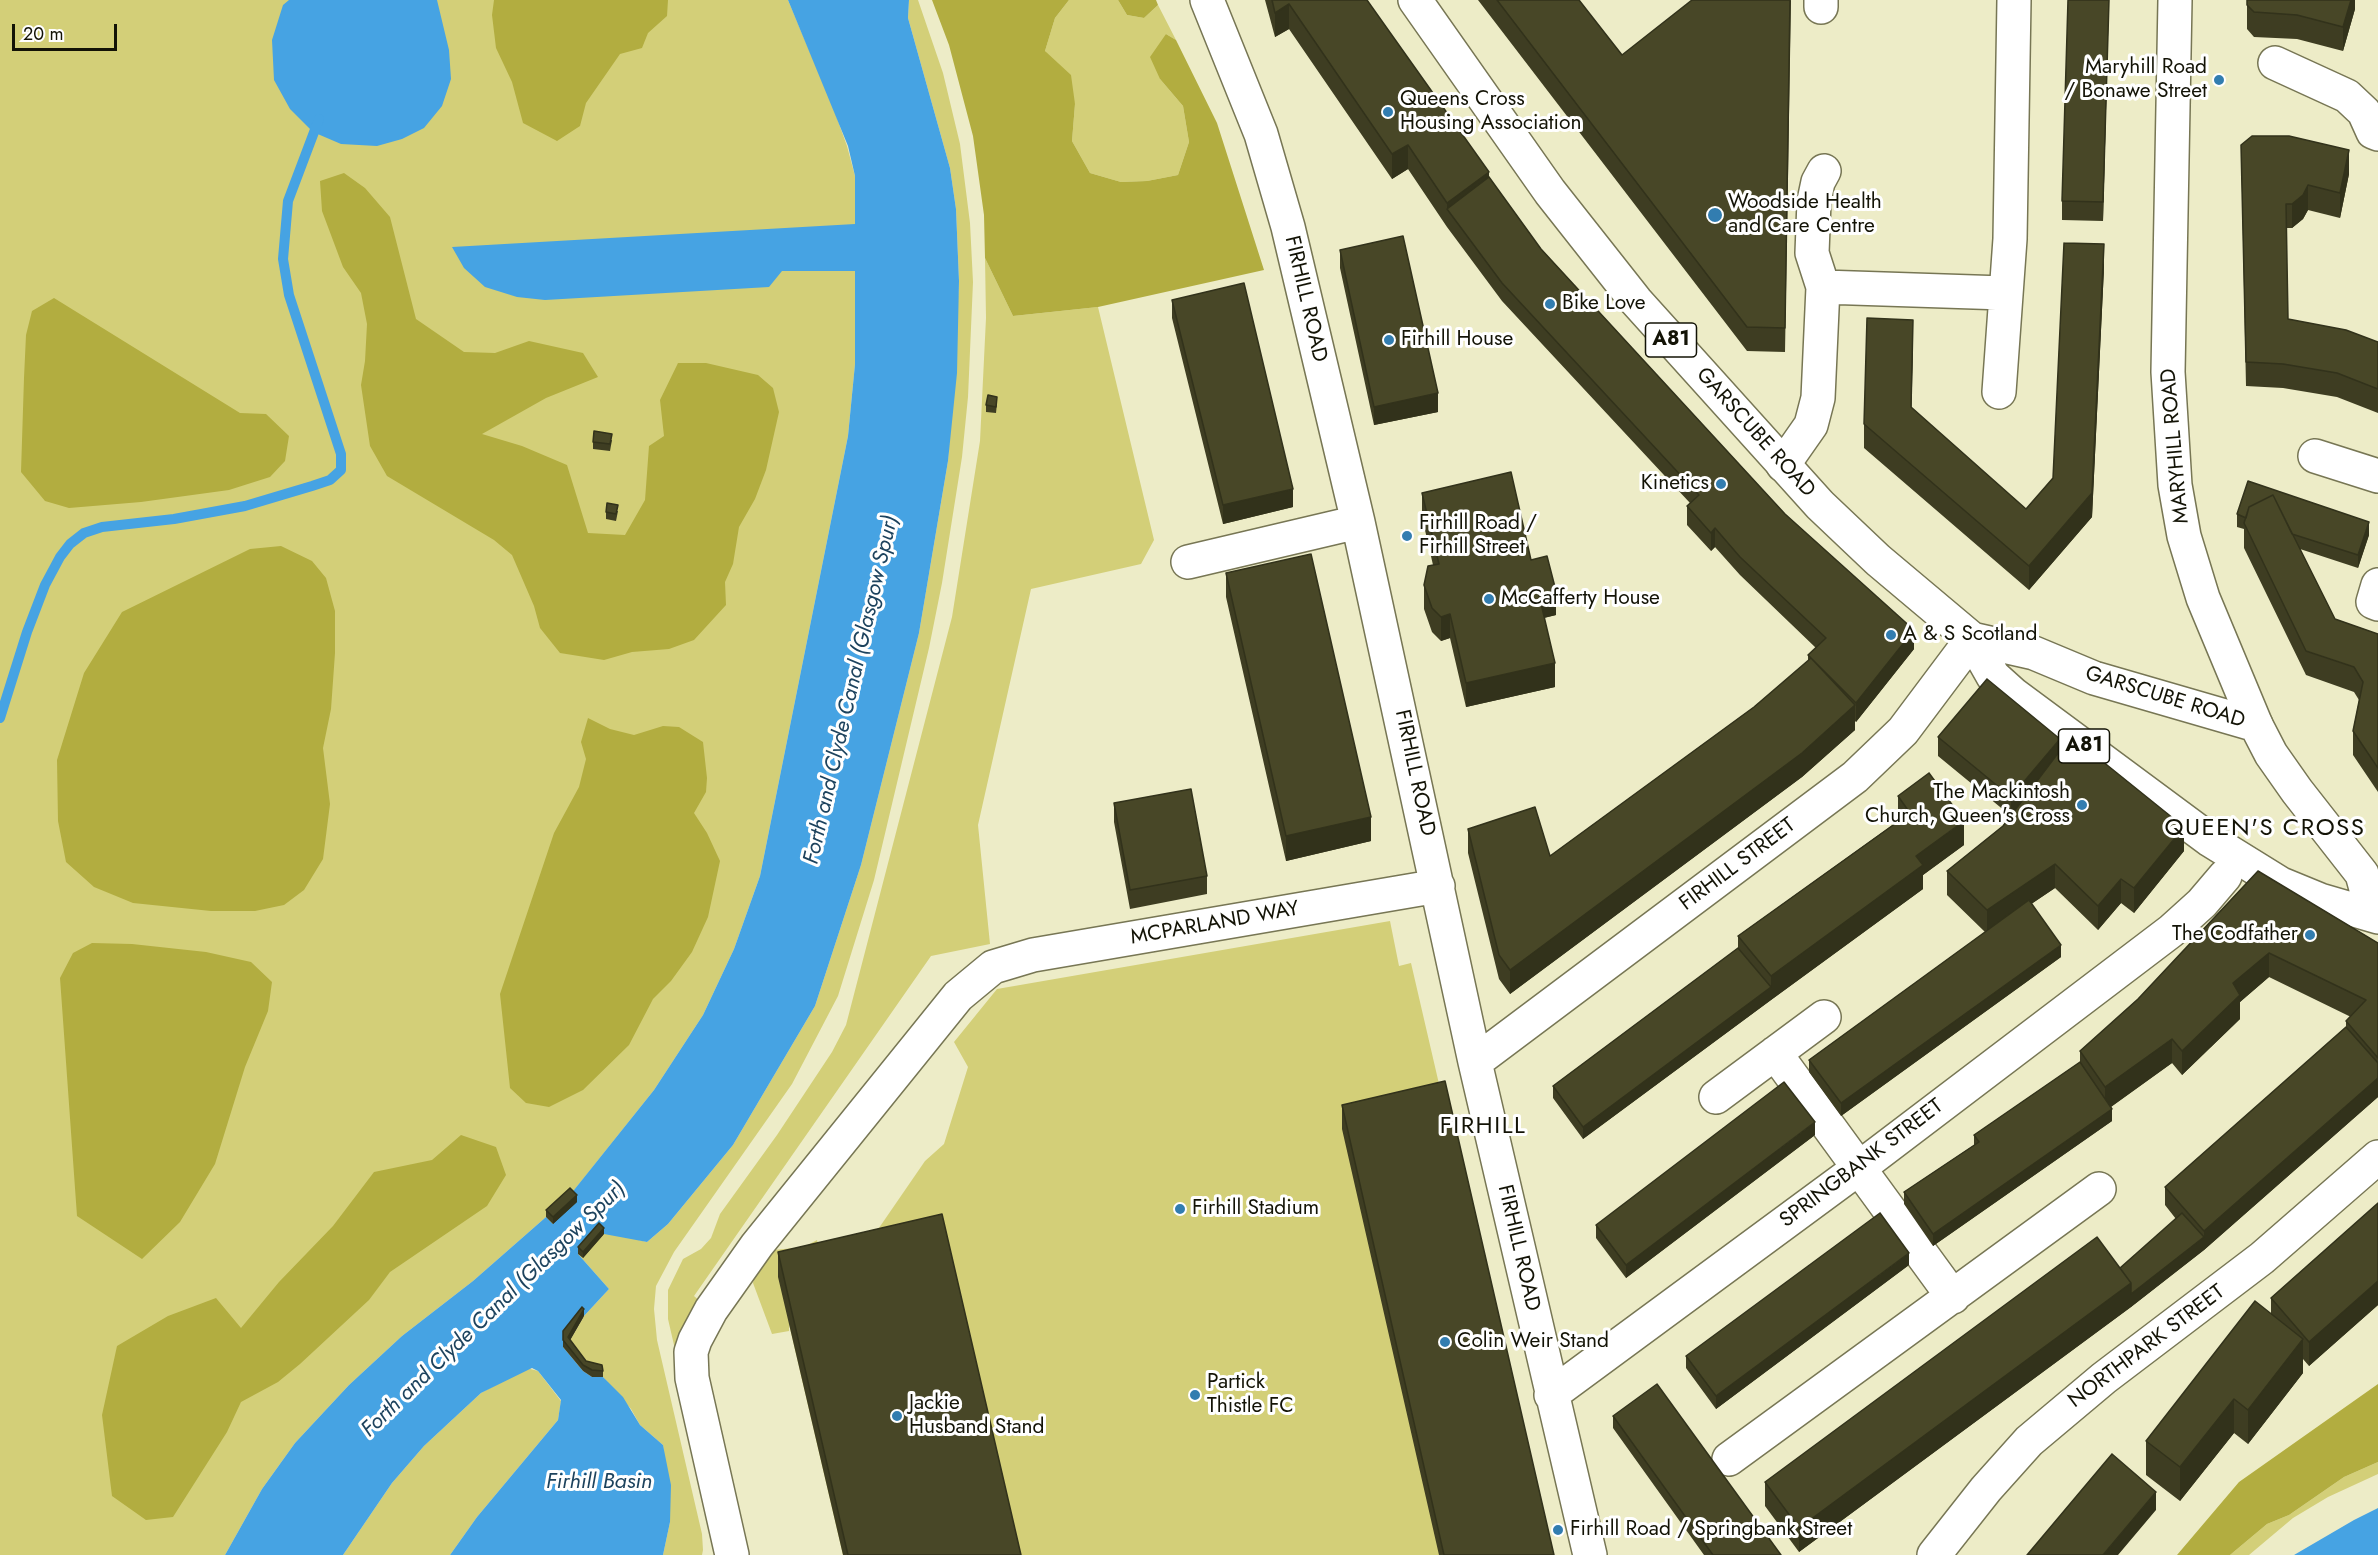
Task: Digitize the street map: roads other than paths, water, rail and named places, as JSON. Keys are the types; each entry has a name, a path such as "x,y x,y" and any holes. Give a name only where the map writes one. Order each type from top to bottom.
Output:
{"street":[{"name":"FIRHILL ROAD","path":"1207,0 1261,134 1280,195 1358,522 1475,1062 1590,1555"},
{"name":"GARSCUBE ROAD","path":"1415,0 1550,192 1593,249 1636,301 1783,465 1878,560 1972,639 1994,676 2013,694 2210,840"},
{"path":"1999,392 2004,293 2010,239 2014,0"},
{"name":"MARYHILL ROAD","path":"2175,0 2168,372 2175,485 2184,536 2203,598 2256,725 2271,754 2297,791 2362,874 2376,916"},
{"path":"2275,63 2348,96 2364,112 2376,133"},
{"path":"2376,133 2378,97"},
{"path":"1783,465 1806,434 1816,410 1822,287 1812,253 1814,201 1818,182 1824,171"},
{"path":"1822,287 2004,293"},
{"path":"2315,456 2378,476"},
{"path":"1188,562 1358,522"},
{"path":"2378,585 2373,602 2378,604"},
{"name":"GARSCUBE ROAD","path":"1972,639 2034,653 2094,678 2256,725"},
{"name":"FIRHILL STREET","path":"1475,1062 1855,777 1903,731 1972,639"},
{"name":"MARYHILL ROAD","path":"2210,840 2281,884 2320,900 2376,916"},
{"name":"SPRINGBANK STREET","path":"1551,1395 1859,1168 2171,931 2202,903 2225,876"},
{"name":"MCPARLAND WAY","path":"732,1555 692,1378 691,1352 699,1329 757,1245 958,996 993,967 1033,955 1438,886"},
{"path":"1716,1097 1824,1017"},
{"path":"1775,1053 1953,1297"},
{"name":"NORTHPARK STREET","path":"1934,1555 1986,1489 2029,1441 2104,1378 2244,1272 2378,1157"},
{"path":"1729,1459 2099,1188"}],"water":[{"path":"289,0 437,0 449,50 451,79 442,106 424,128 402,139 377,146 341,144 313,132 290,109 274,80 272,40 283,5"},
{"path":"788,0 909,0 908,18 950,168 956,209 959,281 957,373 948,461 919,633 861,865 815,1006 733,1145 668,1224 647,1242 604,1234 599,1230 578,1254 609,1289 584,1316 583,1313 563,1337 563,1347 583,1371 592,1377 603,1377 623,1397 640,1425 663,1445 671,1485 670,1522 663,1555 450,1555 477,1517 558,1420 561,1400 538,1371 532,1368 481,1393 424,1446 392,1483 343,1555 225,1555 262,1489 295,1443 349,1385 402,1336 473,1281 546,1217 553,1224 570,1195 654,1090 703,1015 734,949 760,876 848,436 855,364 855,271 782,271 769,287 545,300 517,297 485,287 464,268 452,247 855,224 855,176 848,146"},
{"path":"2378,1508 2378,1555 2294,1555 2354,1520"}],"waterway":[{"path":"0,718 27,632 45,585 60,557 70,544 84,533 102,527 174,519 245,506 330,480 341,470 341,454 289,295 283,259 288,201 319,119"}],"place":[{"name":"Maryhill Road / Bonawe Street","path":"2219,80"},
{"name":"Queens Cross Housing Association","path":"1388,112"},
{"name":"Woodside Health and Care Centre","path":"1715,215"},
{"name":"Bike Love","path":"1550,304"},
{"name":"Firhill House","path":"1389,340"},
{"name":"Kinetics","path":"1721,484"},
{"name":"Firhill Road / Firhill Street","path":"1407,536"},
{"name":"McCafferty House","path":"1489,599"},
{"name":"A & S Scotland","path":"1891,635"},
{"name":"The Mackintosh Church, Queen's Cross","path":"2082,805"},
{"name":"The Codfather","path":"2310,935"},
{"name":"Firhill Stadium","path":"1180,1209"},
{"name":"Colin Weir Stand","path":"1445,1342"},
{"name":"Partick Thistle FC","path":"1195,1395"},
{"name":"Jackie Husband Stand","path":"897,1416"},
{"name":"Firhill Road / Springbank Street","path":"1558,1530"}],"district":[{"name":"QUEEN'S CROSS","path":"2265,829"},
{"name":"FIRHILL","path":"1483,1127"}],"water label":[{"name":"Forth and Clyde Canal (Glasgow Spur)","path":"852,690"},
{"name":"Forth and Clyde Canal (Glasgow Spur)","path":"494,1310"},
{"name":"Firhill Basin","path":"599,1483"}]}
